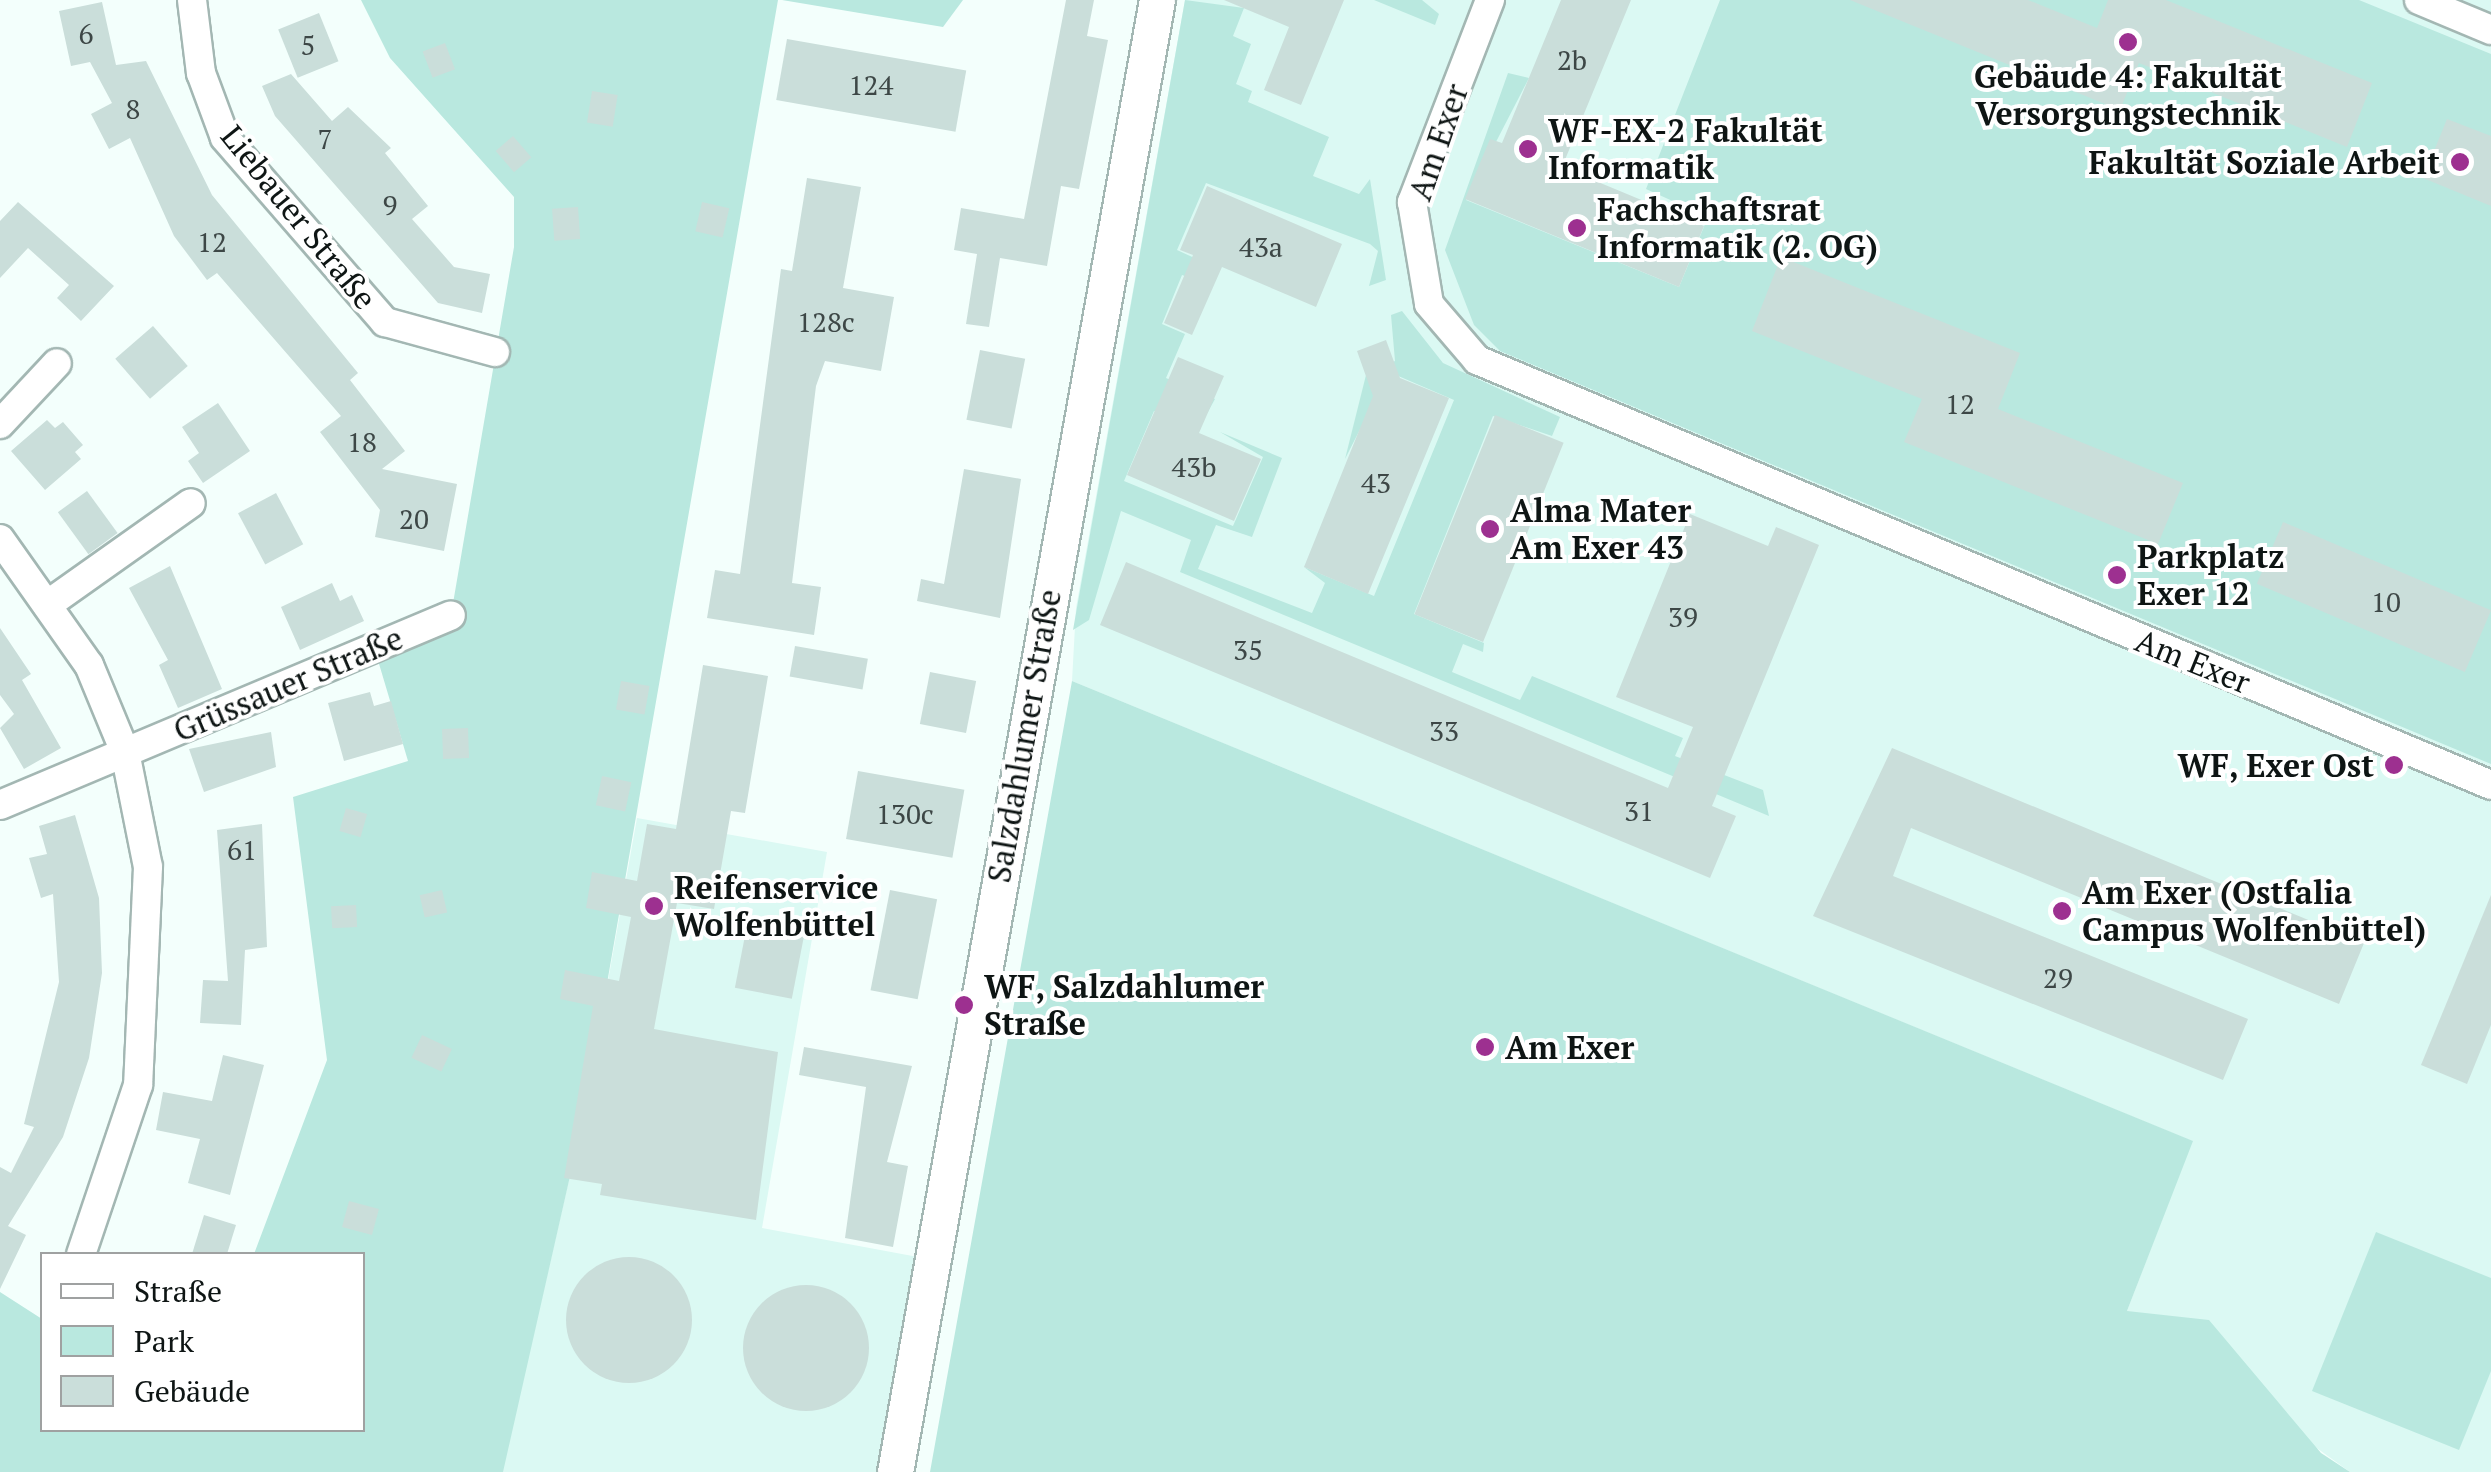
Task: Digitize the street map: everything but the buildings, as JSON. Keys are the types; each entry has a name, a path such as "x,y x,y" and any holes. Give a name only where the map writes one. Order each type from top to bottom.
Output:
{"street":[{"name":"Liebauer Straße","path":"192,0 202,73 238,152 385,322 496,352"},
{"name":"Salzdahlumer Straße","path":"895,1472 1157,0"},
{"path":"2419,0 2491,30"},
{"name":"Am Exer","path":"1483,3 1412,202 1429,304 1477,360 2491,785"},
{"path":"0,424 57,363"},
{"path":"47,605 192,503"},
{"path":"0,539 89,665 125,752 148,866 138,1085 82,1252"},
{"name":"Grüssauer Straße","path":"0,805 451,615"}],"shaded area":[{"name":"Am Exer (Ostfalia Campus Wolfenbüttel)","path":"1185,0 2491,0 2491,1472 2350,1472 2127,1311 2192,1141 1072,681 1076,608"},
{"path":"637,818 827,852 762,1228 918,1257 880,1472 502,1472 585,1110"}],"green space":[{"path":"361,0 778,0 585,1110 503,1472 0,1472 0,1292 40,1318 40,1432 365,1432 365,1252 255,1252 327,1060 293,797 408,761 374,647 451,615 514,247 514,197 390,58"},
{"path":"782,0 963,0 943,27"},
{"path":"1185,0 1244,8 1233,36 1251,44 1236,84 1252,91 1248,102 1329,137 1313,176 1359,194 1370,179 1386,280 1369,286 1378,251 1370,244 1206,183 1177,250 1212,266 1205,283 1182,275 1162,324 1185,334 1166,378 1215,399 1199,428 1154,411 1124,481 1233,526 1263,457 1220,432 1282,458 1252,537 1216,525 1198,569 1312,613 1325,583 1304,567 1374,596 1454,400 1389,372 1345,459 1366,375 1395,361 1391,315 1402,311 1443,363 1560,417 1552,436 1493,416 1414,614 1484,643 1483,652 1463,644 1452,672 1520,700 1532,676 1683,738 1675,756 1763,790 1769,816 1180,572 1191,540 1121,511 1089,620 1073,630"},
{"path":"1374,0 1422,0 1439,14 1435,25"},
{"path":"1720,0 2359,0 2491,54 2491,764 1500,351 1474,325 1445,250 1508,73 1529,78 1466,200 1679,287 1708,217 1646,189"},
{"name":"Am Exer","path":"1072,681 2193,1141 2127,1311 2209,1320 2321,1453 2350,1472 930,1472"},
{"path":"2376,1232 2491,1278 2491,1371 2459,1450 2312,1391"}],"place":[{"name":"Gebäude 4: Fakultät Versorgungstechnik","path":"2128,42"},
{"name":"WF-EX-2 Fakultät Informatik","path":"1528,149"},
{"name":"Fakultät Soziale Arbeit","path":"2460,162"},
{"name":"Fachschaftsrat Informatik (2. OG)","path":"1577,228"},
{"name":"Alma Mater Am Exer 43","path":"1490,529"},
{"name":"Parkplatz Exer 12","path":"2117,575"},
{"name":"WF, Exer Ost","path":"2394,765"},
{"name":"Reifenservice Wolfenbüttel","path":"654,906"},
{"name":"Am Exer (Ostfalia Campus Wolfenbüttel)","path":"2062,911"},
{"name":"WF, Salzdahlumer Straße","path":"964,1005"},
{"name":"Am Exer","path":"1485,1047"}]}
